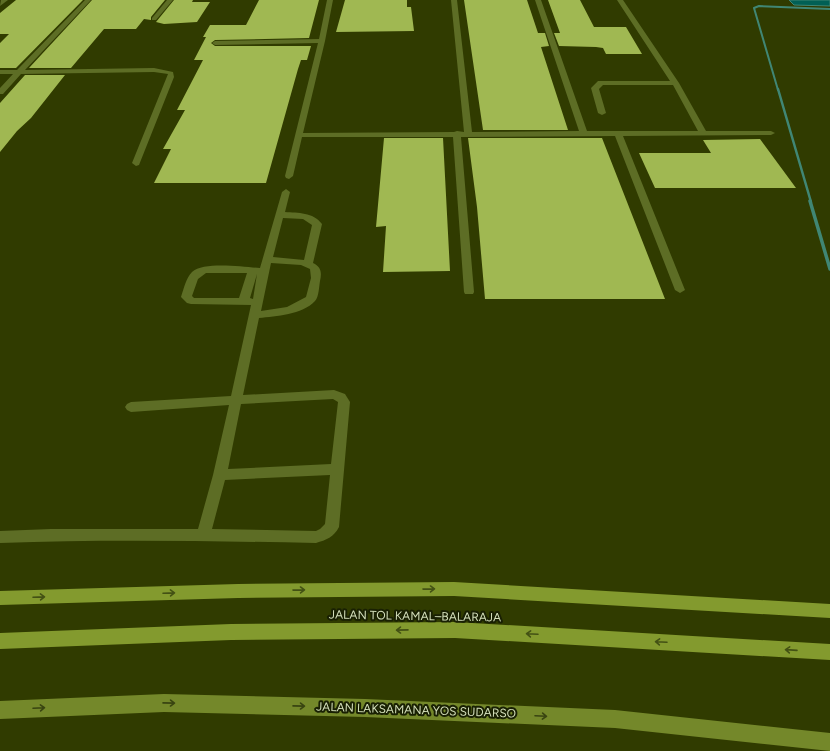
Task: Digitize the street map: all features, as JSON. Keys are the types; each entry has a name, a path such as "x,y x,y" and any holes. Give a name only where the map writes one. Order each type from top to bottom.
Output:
{"highway":[{"path":"0,598 238,591 454,589 830,610"},
{"name":"JALAN TOL KAMAL–BALARAJA","path":"0,641 231,632 455,630 830,652"}],"main road":[{"name":"JALAN LAKSAMANA YOS SUDARSO","path":"0,710 164,703 373,708 615,719 830,742"}],"lane":[{"path":"0,4 5,0"},
{"path":"0,92 17,72 88,0"},
{"path":"154,19 170,0"},
{"path":"289,176 322,41 330,0"},
{"path":"454,0 468,133"},
{"path":"538,0 584,134"},
{"path":"620,0 675,83 704,134"},
{"path":"216,43 322,41"},
{"path":"0,72 154,70 171,73 171,77 136,163"},
{"path":"0,79 12,79"},
{"path":"602,113 595,88 597,85 607,83 675,83"},
{"path":"298,135 468,133 771,134"},
{"path":"457,134 469,292"},
{"path":"618,134 680,290"},
{"path":"203,535 220,475 254,315 251,301 286,192"},
{"path":"279,215 305,216 317,224 308,263"},
{"path":"251,301 191,301 186,297 194,274 199,271 208,269 308,263 314,267 316,272 311,299 302,306 290,311 254,315"},
{"path":"0,537 51,535 203,535 316,537 326,534 332,527 344,402 341,397 334,394 131,407"},
{"path":"220,475 337,469"}],"water":[{"path":"789,0 830,0 830,6 794,5"}],"building":[{"path":"16,0 83,0 16,68 0,68 0,43 9,34 0,34 0,13"},
{"path":"92,0 165,0 151,17 151,20 144,19 136,29 104,29 71,68 29,68"},
{"path":"174,0 210,2 197,22 164,24 156,22"},
{"path":"259,0 319,0 309,38 215,40 211,43 215,46 311,46 307,60 301,60 298,69 266,183 154,183 171,149 163,149 185,110 177,110 203,60 194,60 206,37 203,37 210,25 246,25"},
{"path":"345,0 407,0 407,7 411,7 414,31 336,32"},
{"path":"464,0 527,0 538,33 545,33 549,46 541,47 568,130 483,130"},
{"path":"548,0 580,0 594,27 626,27 642,54 606,54 603,48 559,46 554,33 560,33"},
{"path":"25,75 65,75 31,118 17,131 0,152 0,103"},
{"path":"384,138 443,138 450,271 383,272 386,226 376,227"},
{"path":"468,138 602,138 665,299 485,299 477,207"},
{"path":"760,139 796,188 655,188 639,153 711,153 703,140"}],"waterway":[{"path":"778,90 754,8 759,6 830,9"},
{"path":"778,89 811,202"},
{"path":"810,201 830,269"}]}
